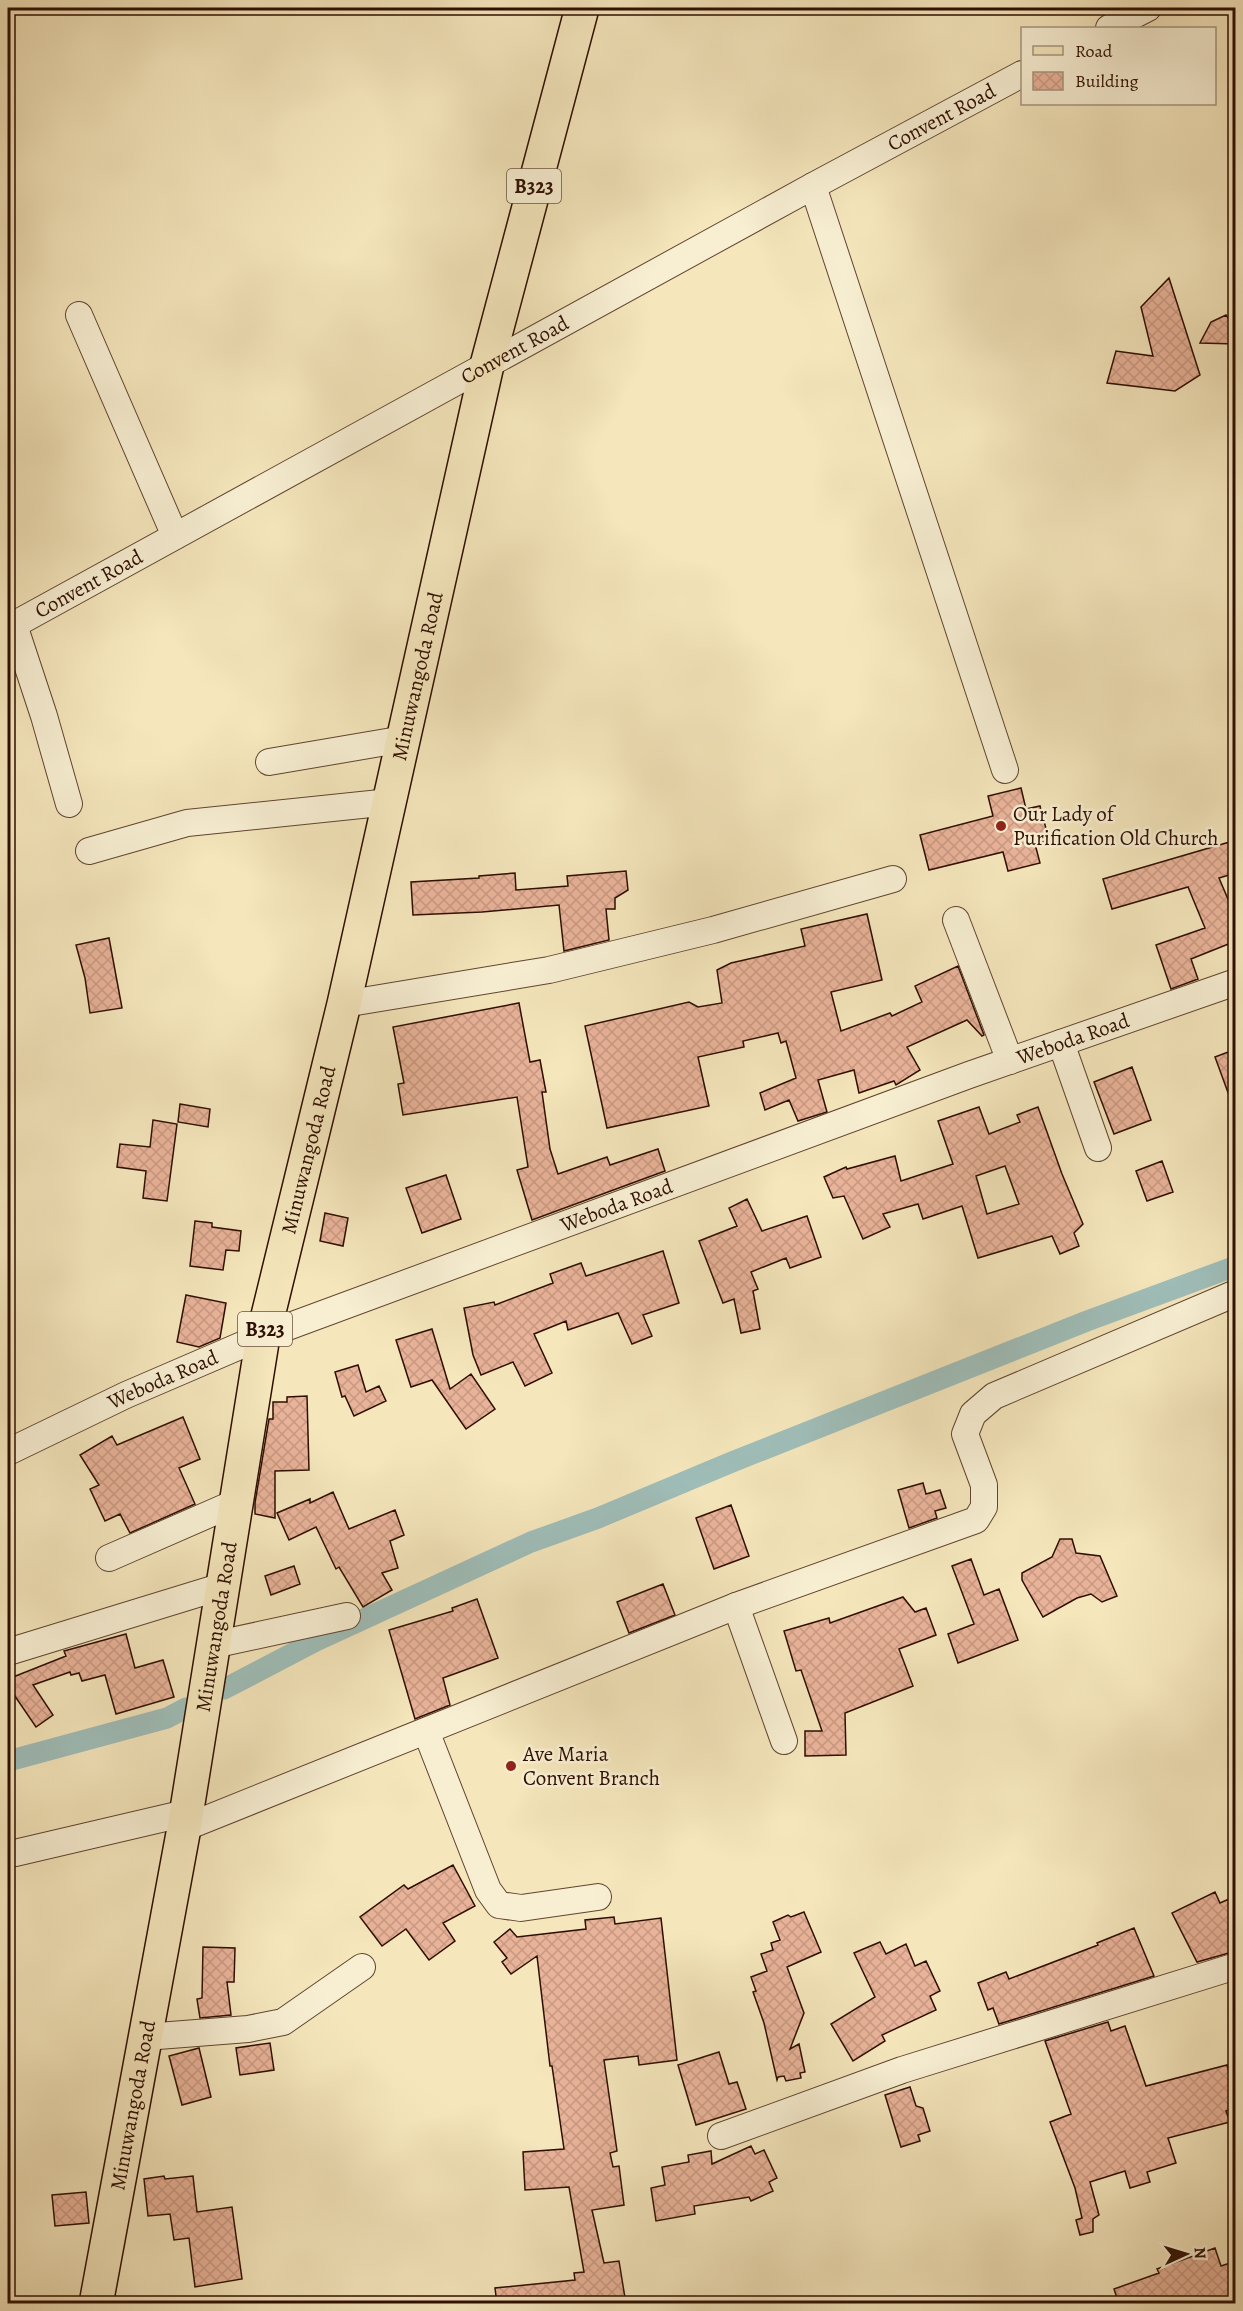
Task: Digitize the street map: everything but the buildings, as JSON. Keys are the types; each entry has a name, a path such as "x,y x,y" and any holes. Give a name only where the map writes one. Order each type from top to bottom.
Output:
{"main road":[{"name":"Minuwangoda Road","path":"96,2304 185,1821 263,1336 344,1004 487,364 582,8"}],"street":[{"path":"1111,27 1148,8"},
{"name":"Convent Road","path":"12,619 175,536 813,186 1021,75"},
{"path":"813,186 1005,770"},
{"path":"79,315 175,536"},
{"path":"12,619 44,716 69,804"},
{"path":"270,762 404,739"},
{"path":"89,851 187,823 390,802"},
{"path":"344,1004 549,970 713,930 893,879"},
{"path":"956,920 1010,1060"},
{"name":"Weboda Road","path":"8,1452 126,1395 263,1336 1010,1060 1236,982"},
{"path":"1060,1043 1098,1148"},
{"path":"15,1853 185,1821 426,1731 736,1606 976,1520 984,1507 984,1485 965,1434 974,1414 994,1396 1236,1293"},
{"path":"109,1558 237,1502"},
{"path":"8,1653 223,1586"},
{"path":"736,1606 784,1741"},
{"path":"213,1646 347,1616"},
{"path":"426,1731 488,1890 499,1905 521,1908 598,1896"},
{"path":"721,2136 902,2070 1236,1966"},
{"path":"145,2037 248,2030 284,2022 362,1967"}],"waterway":[{"path":"224,1689 316,1641 531,1542 598,1518 732,1462 1087,1321 1236,1266"},
{"path":"8,1761 167,1718 186,1708"}],"place":[{"name":"Our Lady of Purification Old Church","path":"1001,826"},
{"name":"Ave Maria Convent Branch","path":"511,1766"}]}
